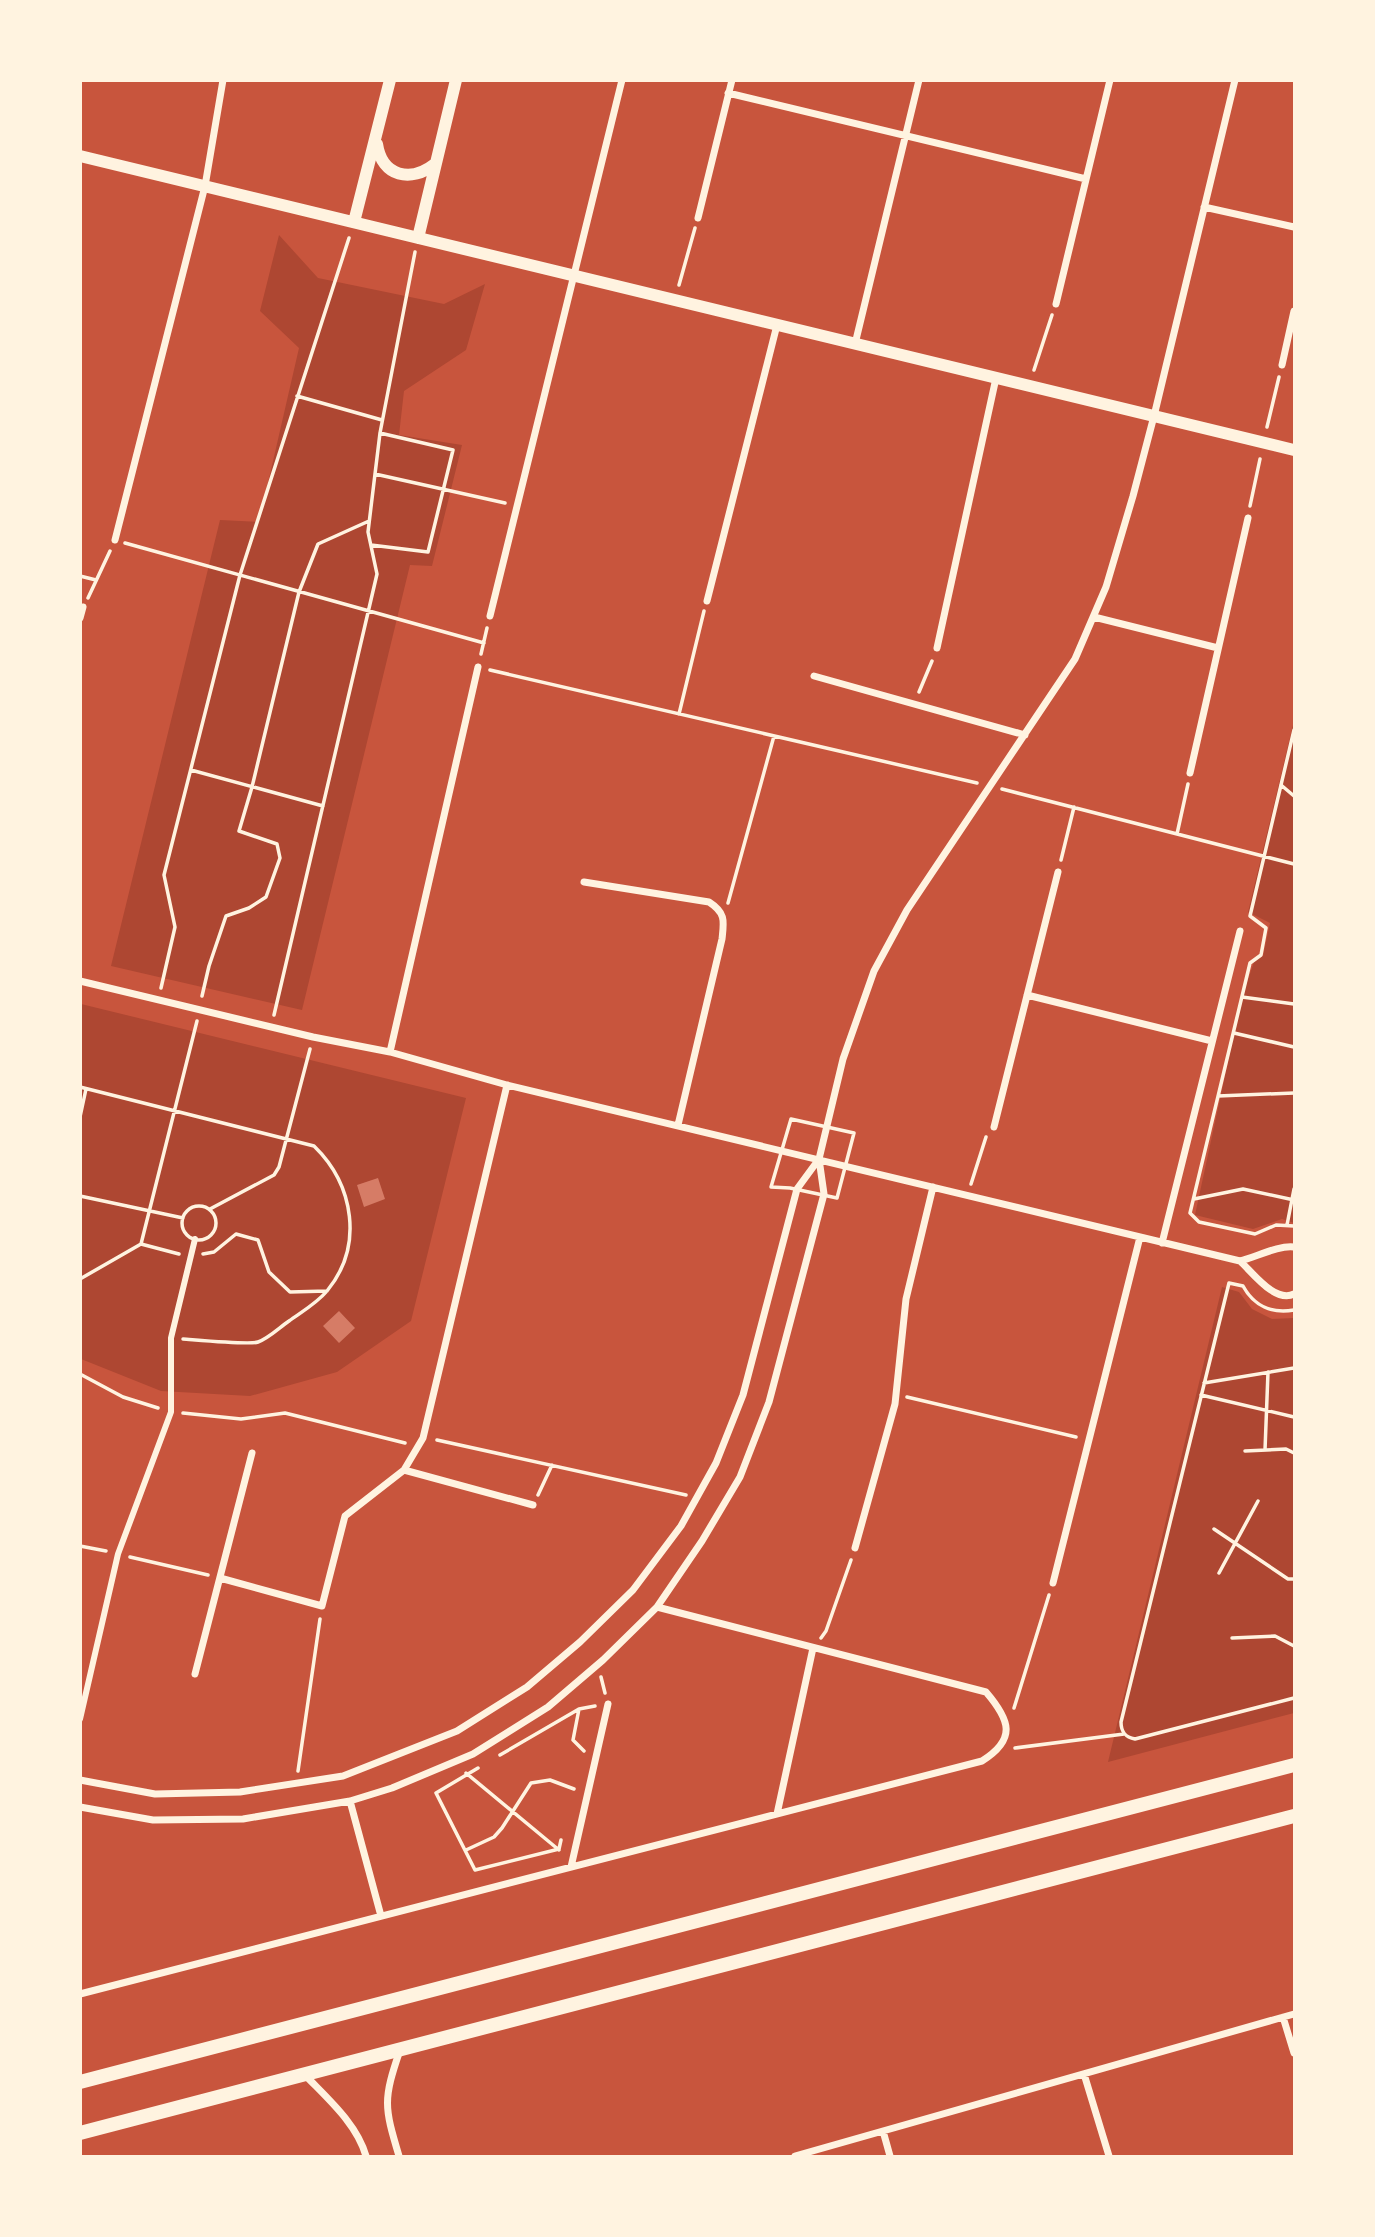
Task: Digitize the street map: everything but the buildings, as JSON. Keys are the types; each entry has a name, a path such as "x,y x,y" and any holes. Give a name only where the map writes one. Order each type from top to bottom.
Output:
{"main road":[{"path":"80,2082 1294,1765"},
{"path":"80,2133 1294,1816"}],"street":[{"path":"116,540 205,186 223,80"},
{"path":"354,222 390,80"},
{"path":"418,238 456,80"},
{"path":"490,617 622,80"},
{"path":"698,218 732,80"},
{"path":"855,344 919,80"},
{"path":"1056,304 1110,80"},
{"path":"80,1807 153,1820 243,1819 350,1801 392,1788 473,1754 548,1707 597,1665 657,1607 702,1541 740,1477 769,1402 824,1194 819,1159 843,1059 874,971 907,911 1075,659 1106,587 1154,416 1235,80"},
{"path":"729,93 1086,179"},
{"path":"377,133 380,158 389,168 400,174 413,176 425,172 435,164"},
{"path":"80,156 1294,450"},
{"path":"1204,206 1294,227"},
{"path":"1282,365 1294,311"},
{"path":"707,601 777,325"},
{"path":"937,649 996,378"},
{"path":"1190,773 1248,518"},
{"path":"80,618 83,607"},
{"path":"1094,617 1219,648"},
{"path":"390,1052 478,667"},
{"path":"814,676 1025,735"},
{"path":"994,1127 1058,872"},
{"path":"584,882 709,902 719,908 724,916 722,939 678,1125"},
{"path":"1162,1242 1240,931"},
{"path":"80,981 313,1037 390,1052 507,1085 1240,1261 1267,1254 1283,1246 1294,1247"},
{"path":"1027,995 1212,1041"},
{"path":"220,1577 322,1606 345,1516 404,1470 423,1438 507,1085"},
{"path":"80,1780 155,1794 240,1793 343,1776 457,1731 527,1687 580,1642 633,1590 681,1526 697,1498 716,1463 743,1395 797,1189 819,1159"},
{"path":"856,1548 875,1484 896,1394 906,1298 933,1187"},
{"path":"1053,1583 1140,1237"},
{"path":"80,1719 118,1554 171,1412 171,1338 195,1240"},
{"path":"1240,1261 1273,1292 1282,1296 1294,1294"},
{"path":"195,1674 252,1453"},
{"path":"404,1470 533,1505"},
{"path":"80,1994 982,1761 999,1750 1007,1730 1001,1709 986,1692 657,1607"},
{"path":"777,1814 813,1648"},
{"path":"571,1867 608,1704"},
{"path":"350,1801 381,1916"},
{"path":"795,2157 1294,2014"},
{"path":"1283,2017 1294,2053"},
{"path":"399,2157 387,2115 387,2089 400,2050"},
{"path":"1084,2074 1109,2157"},
{"path":"304,2075 343,2115 364,2148 366,2157"},
{"path":"883,2131 890,2157"}],"path":[{"path":"675,300 698,218"},
{"path":"158,1000 175,927 164,875 240,575 354,222"},
{"path":"271,1027 377,574 368,532 369,521 382,420 418,238"},
{"path":"1029,386 1056,304"},
{"path":"297,396 382,420"},
{"path":"371,545 428,552 453,450 380,433"},
{"path":"375,474 517,505"},
{"path":"141,1244 209,966 226,916 248,908 266,897 280,858 277,844 239,831 299,592 318,544 369,521"},
{"path":"83,607 116,540 484,643"},
{"path":"80,576 96,580"},
{"path":"679,714 707,601"},
{"path":"490,617 478,667 990,786 1294,864"},
{"path":"914,704 937,649"},
{"path":"1294,730 1250,916 1266,928 1261,955 1250,963 1191,1213 1199,1222 1255,1234 1276,1225 1294,1226"},
{"path":"724,916 774,736"},
{"path":"191,770 323,806"},
{"path":"1177,834 1190,773"},
{"path":"1281,785 1294,796"},
{"path":"1058,872 1074,807"},
{"path":"1242,997 1294,1004"},
{"path":"1234,1033 1294,1047"},
{"path":"210,1209 274,1175 279,1167 313,1037"},
{"path":"80,1117 83,1088 286,1138 314,1146 325,1157 342,1183 351,1228 349,1245 344,1261 327,1291 315,1303 257,1342 171,1338"},
{"path":"1219,1096 1294,1093"},
{"path":"968,1196 986,1137 994,1127"},
{"path":"1194,1199 1243,1189 1293,1200"},
{"path":"1287,1225 1294,1189"},
{"path":"80,1196 183,1218"},
{"path":"204,1206 210,1209 214,1214 216,1227 208,1238 195,1240 185,1232 183,1218 191,1208 204,1206"},
{"path":"80,1279 141,1244 190,1257 214,1252 236,1234 258,1240 269,1272 290,1292 327,1291"},
{"path":"1124,1734 1121,1722 1229,1283 1243,1286 1255,1303 1265,1308 1285,1312 1294,1310"},
{"path":"1204,1383 1294,1368"},
{"path":"1265,1450 1268,1372"},
{"path":"80,1374 123,1397 171,1412 241,1419 285,1413 405,1443 423,1438 455,1443 697,1498"},
{"path":"896,1394 1088,1440"},
{"path":"1201,1395 1294,1417"},
{"path":"1245,1451 1286,1449 1294,1453"},
{"path":"533,1505 552,1465"},
{"path":"1219,1573 1258,1501"},
{"path":"1213,1529 1288,1578 1294,1579"},
{"path":"80,1545 220,1577"},
{"path":"813,1648 826,1631 856,1548"},
{"path":"1007,1730 1053,1583"},
{"path":"296,1784 322,1606"},
{"path":"1232,1637 1275,1636 1294,1646"},
{"path":"597,1665 608,1704"},
{"path":"999,1750 1124,1734 1135,1740 1294,1698"},
{"path":"489,1762 579,1709 573,1740 584,1751"},
{"path":"458,1760 467,1775 559,1849"},
{"path":"478,1768 436,1793 475,1870 559,1849"},
{"path":"466,1851 494,1837 531,1783 550,1780 574,1789 571,1801"},
{"path":"561,1870 559,1849 562,1837"}],"shaded area":[{"path":"279,235 318,278 444,304 485,284 466,350 404,391 399,435 462,445 432,566 410,565 302,1010 111,966 220,520 259,522 299,348 260,311"},
{"path":"1294,721 1294,1223 1282,1219 1253,1229 1195,1215 1242,997 1254,962 1263,956 1270,923 1248,912"},
{"path":"81,1004 466,1098 411,1321 337,1372 250,1396 161,1391 81,1359"},
{"path":"1222,1287 1239,1292 1252,1309 1272,1319 1294,1318 1294,1713 1108,1762"}]}
